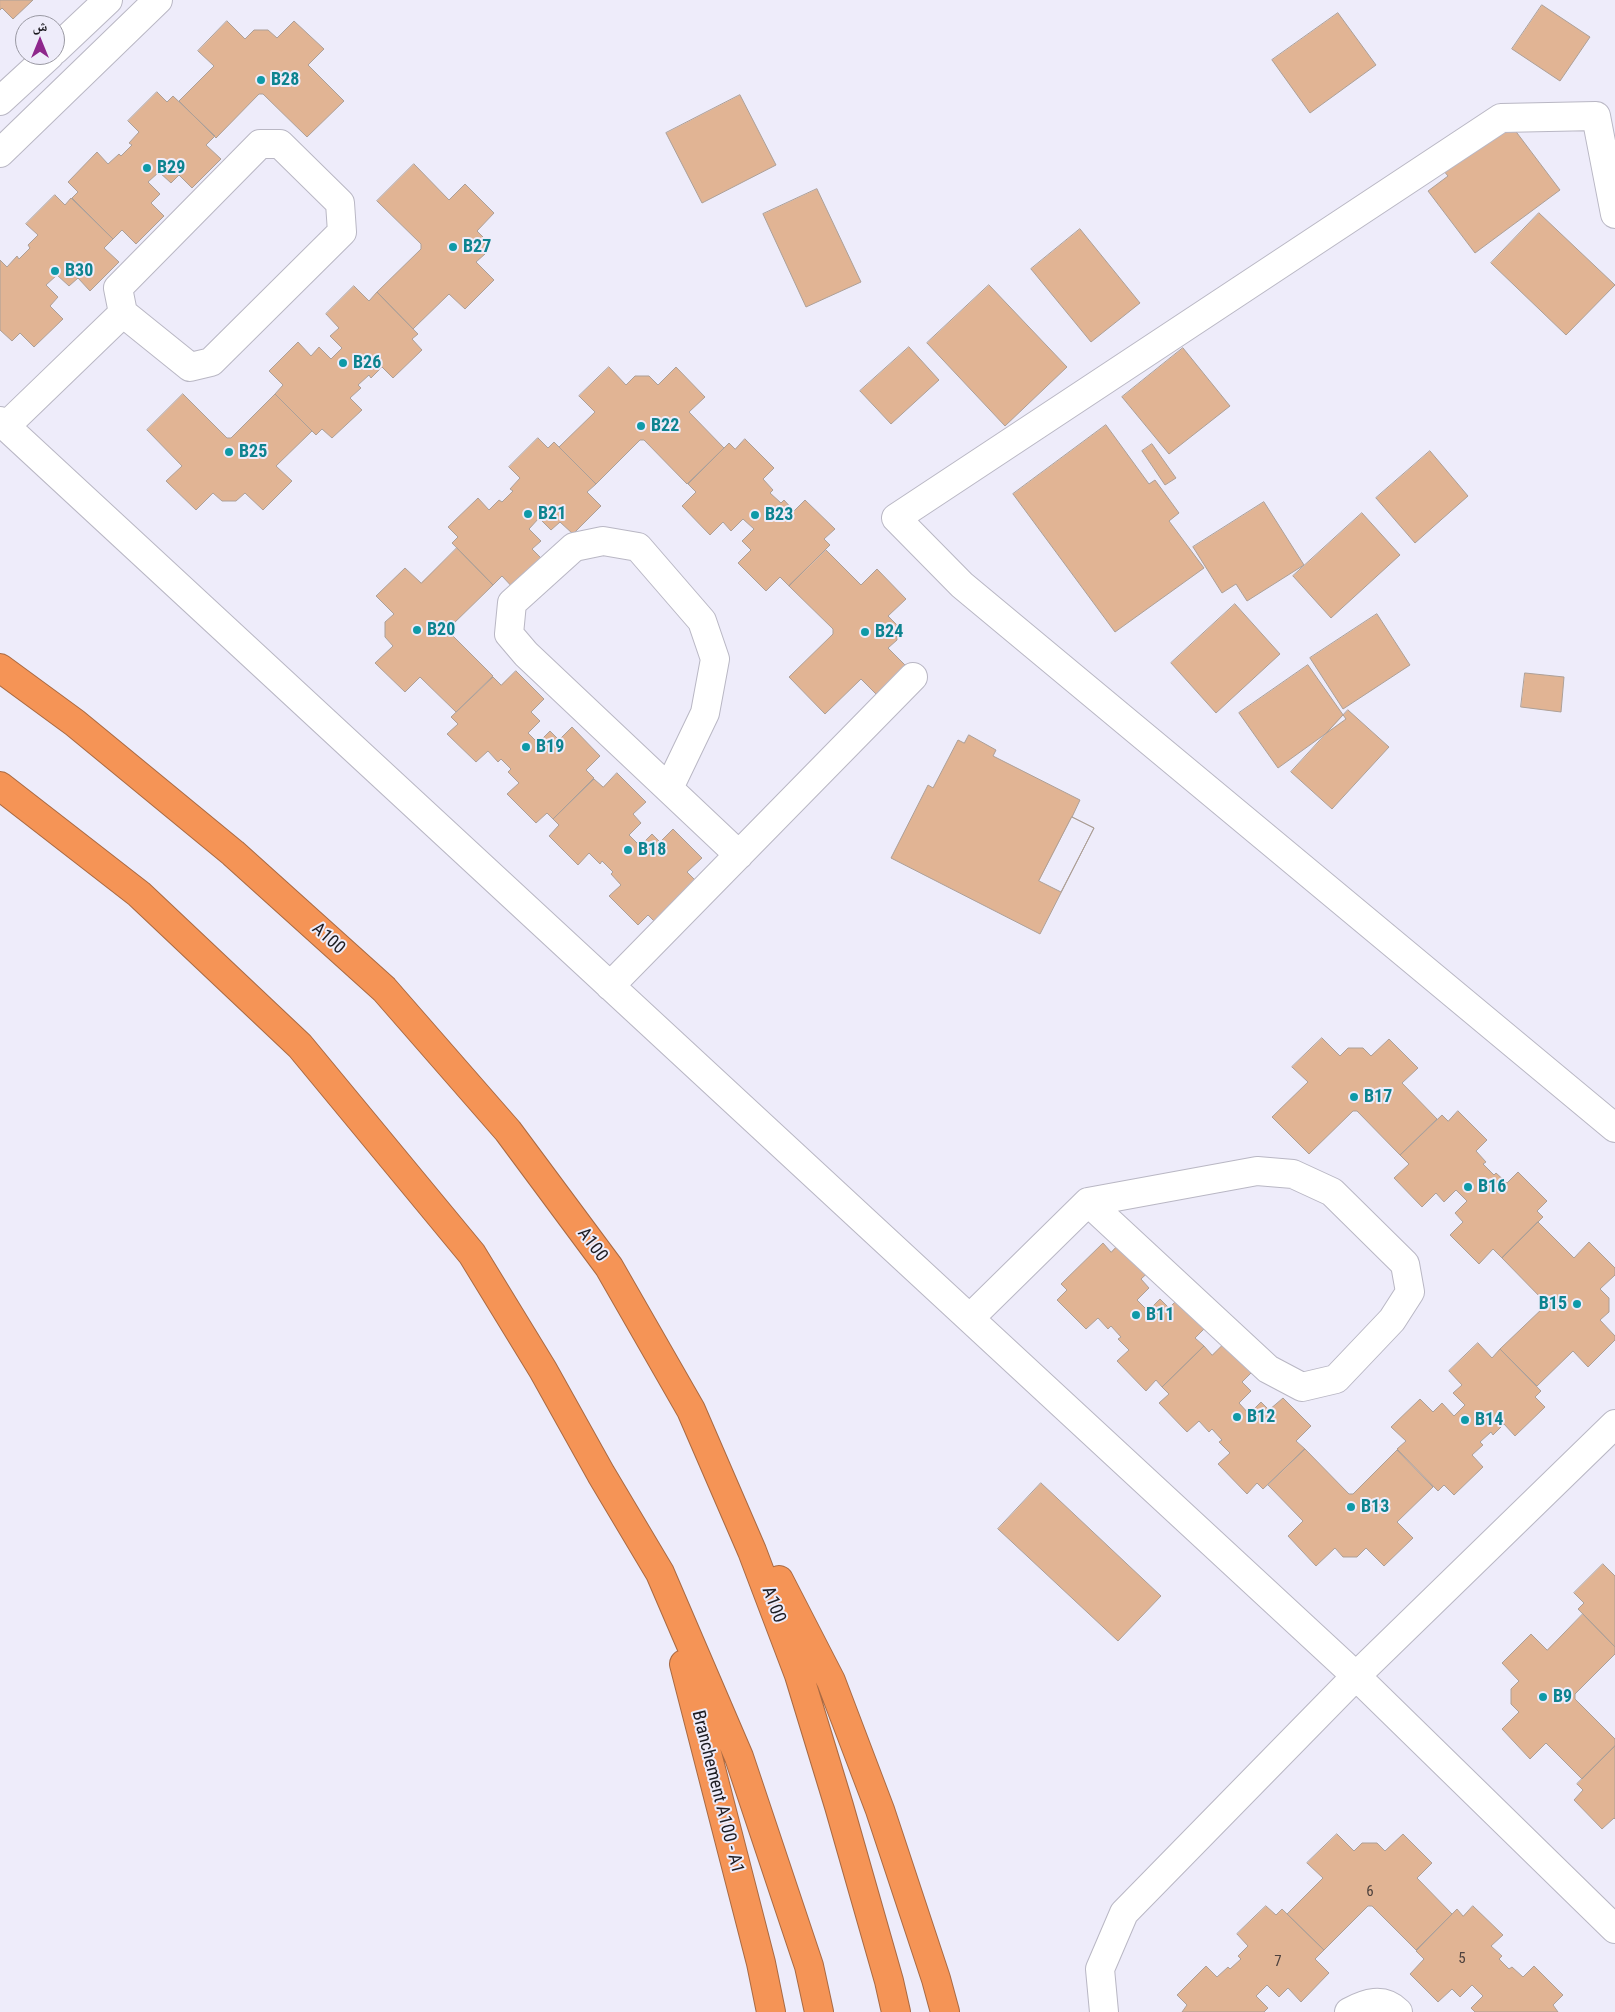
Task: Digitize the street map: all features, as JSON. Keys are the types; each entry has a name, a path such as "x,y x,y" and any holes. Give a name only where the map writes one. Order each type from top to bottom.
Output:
{"highway":[{"name":"A100","path":"0,668 75,723 234,853 384,989 508,1132 609,1267 691,1410 752,1551 799,1675 839,1806 889,1981 896,2012"},
{"path":"0,786 139,894 306,1053 472,1254 543,1370 601,1474 660,1573 739,1757 809,1966 819,2012"},
{"path":"691,1410 831,1681 880,1810 936,1979 945,2012"},
{"name":"Branchement A100 - A1","path":"660,1573 761,1963 771,2012"}],"street":[{"path":"65,41 108,0"},
{"path":"0,153 158,0"},
{"path":"0,101 39,65"},
{"path":"1615,214 1596,116 1501,118 896,518 962,585 1615,1128"},
{"path":"260,144 280,144 340,203 342,232 211,362 190,367 123,313 118,288 260,144"},
{"path":"123,313 3,424 1356,1676 1615,1929"},
{"path":"669,788 705,713 715,659 702,620 638,547 603,541 574,547 512,603 509,634 526,654 739,855"},
{"path":"610,986 913,677"},
{"path":"970,1318 1088,1202 1257,1171 1293,1174 1332,1192 1405,1264 1410,1292 1392,1320 1336,1379 1302,1387 1268,1369 1088,1202"},
{"path":"1104,2012 1100,1969 1124,1913 1356,1676 1615,1424"},
{"path":"1349,2012 1370,2002 1390,2004 1398,2012"}],"building":[{"path":"0,0 33,0 15,15 13,19 2,8 0,10"},
{"path":"1542,5 1590,37 1560,81 1512,49"},
{"path":"1338,13 1376,65 1310,113 1272,60"},
{"name":"B28","path":"227,21 245,39 254,30 268,30 277,38 294,21 324,49 308,65 344,101 307,137 263,94 259,94 216,138 179,101 214,66 198,51"},
{"name":"B29","path":"157,92 167,102 173,96 215,136 206,145 221,159 192,188 179,175 171,183 159,172 148,182 160,194 151,203 164,216 136,244 122,230 113,239 72,198 78,192 68,182 97,152 108,164 119,154 121,156 132,145 129,143 139,132 128,121"},
{"path":"740,95 776,165 702,203 666,133"},
{"path":"1508,121 1560,190 1475,253 1428,191 1448,176 1443,170"},
{"name":"B27","path":"414,164 449,200 465,184 494,213 477,231 485,239 485,254 476,262 494,280 465,309 449,294 413,329 377,292 421,249 421,244 377,201"},
{"path":"817,189 861,282 806,307 763,214"},
{"name":"B30","path":"55,195 65,205 71,198 113,239 104,248 119,262 90,291 78,278 69,286 57,275 46,285 58,297 50,306 63,319 34,347 20,333 12,341 0,330 0,260 7,267 17,256 19,259 30,248 28,245 38,235 26,224"},
{"path":"1539,213 1615,285 1566,335 1491,263"},
{"path":"1080,229 1140,303 1091,342 1031,269"},
{"path":"989,285 1067,367 1005,426 927,343"},
{"name":"B26","path":"354,286 369,301 377,292 418,334 412,339 422,350 393,378 382,367 371,378 369,375 358,385 361,388 350,398 362,410 332,438 322,429 316,435 275,394 283,385 269,371 298,342 311,356 319,347 331,359 342,348 330,336 339,328 326,314"},
{"path":"909,347 939,380 891,424 860,391"},
{"path":"1183,348 1230,406 1169,454 1122,397"},
{"name":"B22","path":"609,367 626,385 635,376 649,376 658,385 676,367 705,397 689,412 724,448 687,484 644,440 640,440 596,484 559,447 595,412 579,396"},
{"name":"B25","path":"183,394 227,438 231,438 275,394 312,431 276,466 292,481 263,510 245,493 236,501 222,501 213,493 196,510 166,481 182,466 147,430"},
{"path":"1106,425 1149,484 1155,480 1179,513 1169,521 1204,568 1115,632 1013,494"},
{"name":"B21","path":"538,438 548,448 554,442 596,484 587,492 601,506 573,534 560,522 551,530 539,518 529,529 541,541 532,549 545,562 516,591 502,576 493,585 452,543 458,537 448,527 478,498 489,510 499,500 502,502 513,491 510,489 520,478 509,467"},
{"name":"B23","path":"745,439 774,468 763,479 773,490 770,493 781,503 784,500 794,511 805,500 835,529 824,539 830,545 789,586 780,577 766,591 738,563 751,550 742,541 754,529 743,519 731,531 723,522 710,535 682,506 696,492 688,484 729,443 735,449"},
{"path":"1152,444 1176,478 1165,485 1142,451"},
{"path":"1430,451 1468,496 1415,543 1376,498"},
{"path":"1264,502 1304,565 1247,601 1236,584 1222,593 1193,547"},
{"path":"1362,513 1400,555 1331,618 1293,576"},
{"name":"B20","path":"457,548 493,585 449,628 449,632 493,676 456,712 420,677 405,692 375,663 393,646 385,637 385,622 394,614 376,596 405,568 421,583"},
{"name":"B24","path":"826,550 861,585 877,569 906,599 888,616 897,625 897,640 888,648 906,666 876,694 861,679 825,714 789,677 833,634 833,629 789,586"},
{"path":"1235,604 1280,654 1216,713 1171,663"},
{"path":"1377,614 1410,665 1343,709 1310,658"},
{"path":"1308,665 1346,719 1278,768 1239,713"},
{"name":"B19","path":"516,671 544,699 531,712 540,721 528,733 538,743 550,731 559,740 572,727 600,756 586,770 594,778 553,819 547,813 536,823 507,794 519,783 508,772 511,769 501,759 498,762 488,751 476,762 447,734 458,724 451,717 493,677 501,685"},
{"path":"1525,673 1564,677 1561,712 1521,707"},
{"path":"1348,710 1389,747 1332,809 1291,772"},
{"path":"969,735 996,750 993,756 1080,800 1072,817 1094,828 1040,934 891,858 928,785 933,788 958,740 964,743"},
{"name":"B18","path":"617,773 646,802 633,814 641,823 629,835 640,846 652,834 660,842 673,829 702,858 687,872 696,881 654,921 648,915 638,925 609,896 621,885 611,874 613,872 602,861 600,864 589,853 578,865 549,836 559,825 553,819 594,779 603,787"},
{"path":"1072,817 1094,828 1061,892 1039,881"},
{"name":"B17","path":"1322,1038 1340,1056 1348,1048 1363,1048 1371,1056 1389,1039 1418,1068 1402,1083 1437,1119 1400,1155 1357,1111 1353,1111 1309,1154 1272,1117 1308,1082 1292,1067"},
{"name":"B16","path":"1458,1111 1487,1140 1476,1151 1486,1162 1483,1164 1494,1175 1496,1173 1507,1183 1518,1172 1547,1201 1537,1211 1543,1217 1502,1258 1493,1249 1479,1264 1450,1235 1463,1222 1455,1213 1467,1201 1456,1190 1444,1202 1436,1193 1422,1207 1394,1178 1409,1164 1400,1155 1442,1115 1448,1121"},
{"name":"B15","path":"1538,1222 1574,1258 1589,1242 1615,1268 1615,1275 1600,1289 1609,1298 1609,1312 1600,1320 1615,1336 1615,1340 1588,1367 1573,1351 1537,1386 1500,1349 1545,1306 1545,1302 1502,1258"},
{"name":"B11","path":"1126,1237 1154,1267 1141,1279 1149,1288 1137,1300 1148,1311 1160,1299 1169,1308 1182,1295 1210,1323 1195,1338 1204,1346 1162,1387 1156,1380 1146,1391 1117,1361 1129,1350 1118,1339 1121,1337 1111,1326 1108,1329 1098,1318 1086,1329 1057,1300 1067,1290 1061,1284 1103,1243 1111,1252"},
{"name":"B12","path":"1227,1341 1255,1369 1242,1382 1251,1391 1239,1403 1249,1414 1261,1402 1269,1410 1283,1398 1311,1426 1296,1441 1305,1449 1263,1489 1257,1483 1247,1494 1218,1464 1230,1453 1219,1442 1222,1440 1212,1429 1209,1432 1199,1421 1187,1432 1159,1403 1169,1394 1162,1387 1204,1346 1212,1355"},
{"name":"B14","path":"1478,1343 1492,1358 1500,1349 1541,1391 1535,1397 1545,1407 1515,1436 1504,1424 1493,1435 1491,1432 1480,1442 1483,1445 1472,1455 1483,1467 1454,1495 1444,1485 1438,1491 1397,1449 1406,1441 1391,1427 1420,1399 1433,1412 1442,1403 1454,1416 1465,1405 1453,1393 1462,1385 1449,1371"},
{"name":"B13","path":"1305,1449 1349,1494 1353,1494 1397,1450 1433,1487 1397,1522 1413,1538 1384,1566 1366,1548 1357,1557 1343,1557 1335,1548 1316,1566 1288,1536 1303,1521 1268,1485"},
{"path":"1041,1483 1161,1596 1118,1641 998,1529"},
{"path":"1603,1564 1615,1576 1615,1647 1578,1609 1584,1603 1574,1593"},
{"name":"B9","path":"1583,1614 1615,1647 1615,1654 1575,1694 1575,1699 1615,1739 1615,1746 1582,1779 1546,1743 1530,1759 1502,1729 1519,1712 1511,1704 1511,1689 1519,1681 1502,1663 1531,1634 1547,1650"},
{"path":"1615,1746 1615,1819 1602,1829 1574,1800 1583,1790 1577,1784"},
{"path":"1337,1834 1354,1851 1362,1843 1377,1843 1385,1851 1403,1834 1432,1863 1417,1878 1452,1914 1416,1950 1372,1906 1368,1906 1324,1950 1287,1914 1323,1878 1307,1863"},
{"path":"1266,1906 1276,1915 1282,1909 1324,1950 1315,1959 1329,1973 1301,2002 1288,1988 1279,1997 1267,1985 1256,1996 1268,2008 1264,2012 1182,2012 1187,2005 1177,1995 1206,1966 1217,1977 1241,1959 1238,1956 1248,1946 1237,1934"},
{"path":"1473,1906 1503,1935 1491,1946 1502,1956 1499,1959 1509,1969 1512,1967 1523,1977 1534,1966 1563,1995 1553,2005 1558,2012 1475,2012 1471,2008 1483,1996 1472,1985 1460,1997 1452,1989 1438,2002 1410,1974 1424,1959 1416,1951 1457,1909 1463,1916"}],"place":[{"name":"B28","path":"261,80"},
{"name":"B29","path":"147,168"},
{"name":"B27","path":"453,247"},
{"name":"B30","path":"55,271"},
{"name":"B26","path":"343,363"},
{"name":"B22","path":"641,426"},
{"name":"B25","path":"229,452"},
{"name":"B21","path":"528,514"},
{"name":"B23","path":"755,515"},
{"name":"B20","path":"417,630"},
{"name":"B24","path":"865,632"},
{"name":"B19","path":"526,747"},
{"name":"B18","path":"628,850"},
{"name":"B17","path":"1354,1097"},
{"name":"B16","path":"1468,1187"},
{"name":"B15","path":"1577,1304"},
{"name":"B11","path":"1136,1315"},
{"name":"B12","path":"1237,1417"},
{"name":"B14","path":"1465,1420"},
{"name":"B13","path":"1351,1507"},
{"name":"B9","path":"1543,1697"}]}
